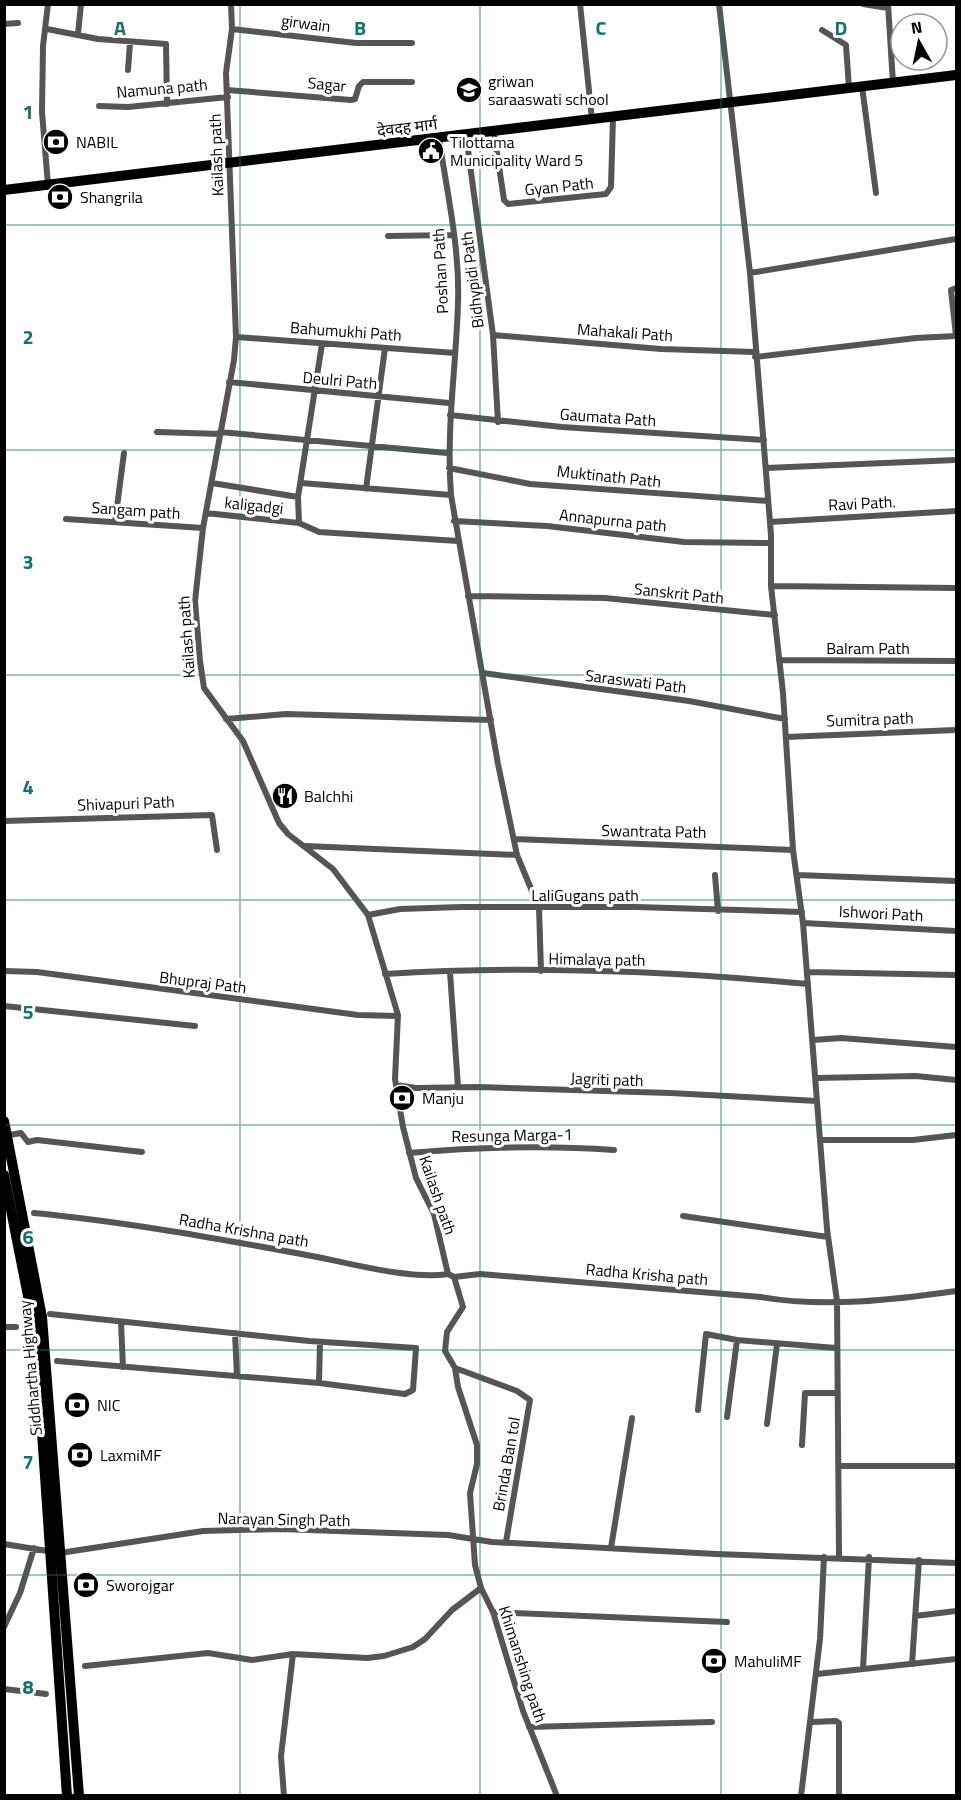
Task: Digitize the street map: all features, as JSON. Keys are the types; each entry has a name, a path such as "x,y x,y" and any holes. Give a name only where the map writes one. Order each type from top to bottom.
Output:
{"main road":[{"name":"देवदह मार्ग","path":"4,190 494,133 957,75"},
{"name":"Siddhartha Highway","path":"4,1121 42,1317 68,1796"},
{"name":"Siddhartha Highway","path":"4,1175 35,1331 79,1796"}],"street":[{"path":"48,4 47,29 43,46 42,112 48,185"},
{"path":"78,34 81,4"},
{"name":"Kailash path","path":"231,4 232,29 226,73 236,338 203,528 195,601 202,682 243,741 279,823 302,846 333,869 368,915 398,1016 396,1085 409,1153 416,1178 434,1214 451,1275 464,1307 447,1332 444,1343 445,1351 455,1368"},
{"path":"580,4 592,120"},
{"path":"718,4 750,273 770,522 771,586 785,719 793,850 802,912 828,1237 837,1301 839,1556"},
{"path":"863,4 888,6 893,83"},
{"path":"4,24 18,23"},
{"path":"47,29 130,43 162,43 168,46 167,104"},
{"name":"girwain","path":"232,29 356,43 412,43"},
{"path":"822,30 846,45 849,88"},
{"path":"128,70 130,43"},
{"name":"Sagar","path":"228,93 351,100 355,99 359,86 363,82 412,82"},
{"path":"862,86 876,193"},
{"name":"Namuna path","path":"99,106 128,107 167,104 228,93"},
{"name":"Gyan Path","path":"494,133 504,200 508,204 606,194 611,187 613,117"},
{"name":"Bidhypidi Path","path":"466,135 493,335 498,422"},
{"name":"Poshan Path","path":"439,138 454,235 458,301 447,453 454,521 517,855 540,908"},
{"path":"388,237 454,235"},
{"path":"750,273 957,239"},
{"path":"956,336 950,297 951,291 957,288"},
{"name":"Mahakali Path","path":"493,335 661,349 755,354 956,336"},
{"name":"Bahumukhi Path","path":"236,338 455,353"},
{"path":"299,523 298,497 322,344"},
{"path":"366,489 385,348"},
{"name":"Deulri Path","path":"229,382 449,403"},
{"name":"Gaumata Path","path":"450,415 498,422 764,440"},
{"path":"157,432 220,433 447,453"},
{"path":"115,522 124,453"},
{"path":"766,468 957,460"},
{"name":"Muktinath Path","path":"449,468 530,484 768,501"},
{"path":"212,483 298,497"},
{"path":"301,483 451,495"},
{"name":"Ravi Path.","path":"770,522 957,511"},
{"name":"kaligadgi","path":"206,513 299,523 319,532 458,541"},
{"name":"Sangam path","path":"66,519 203,528"},
{"name":"Annapurna path","path":"454,521 491,525 547,526 684,542 770,543"},
{"path":"771,586 957,588"},
{"name":"Sanskrit Path","path":"468,596 580,597 775,615"},
{"name":"Balram Path","path":"779,660 957,661"},
{"name":"Saraswati Path","path":"483,673 689,701 785,719"},
{"path":"226,719 286,714 491,720"},
{"name":"Sumitra path","path":"786,737 957,730"},
{"name":"Shivapuri Path","path":"4,822 207,814 214,817 217,850"},
{"name":"Swantrata Path","path":"514,839 793,850"},
{"path":"302,846 517,855"},
{"path":"715,875 718,911"},
{"path":"797,875 957,881"},
{"name":"LaliGugans path","path":"368,915 429,908 636,908 802,912"},
{"path":"540,908 542,971"},
{"name":"Ishwori Path","path":"803,923 957,931"},
{"name":"Bhupraj Path","path":"4,971 37,972 358,1015 398,1016"},
{"name":"Himalaya path","path":"385,974 542,971 691,975 808,984"},
{"path":"450,972 458,1087"},
{"path":"807,972 957,975"},
{"path":"4,1006 195,1026"},
{"path":"813,1040 841,1038 957,1047"},
{"path":"816,1078 916,1077 957,1080"},
{"name":"Jagriti path","path":"396,1085 416,1088 458,1087 670,1093 817,1101"},
{"path":"7,1136 21,1133 28,1142 37,1140 142,1152"},
{"path":"820,1140 913,1140 957,1135"},
{"name":"Resunga Marga-1","path":"409,1153 496,1146 570,1146 614,1150"},
{"name":"Radha Krishna path","path":"34,1213 173,1231 378,1268 451,1275"},
{"path":"683,1216 828,1237"},
{"name":"Radha Krisha path","path":"451,1275 503,1275 760,1297 794,1302 915,1297 957,1291"},
{"path":"50,1314 320,1342 416,1348 412,1390 405,1394 319,1383 57,1361"},
{"path":"121,1323 123,1367"},
{"path":"4,1327 16,1327"},
{"path":"236,1334 237,1376"},
{"path":"698,1410 706,1334 737,1340 836,1348"},
{"path":"727,1417 737,1340"},
{"path":"319,1383 320,1342"},
{"path":"767,1424 777,1344"},
{"name":"Khimanshing path","path":"455,1368 458,1387 477,1446 477,1464 470,1493 471,1538 481,1588 493,1612 529,1727 558,1796"},
{"name":"Brinda Ban tol","path":"455,1368 508,1388 530,1400 506,1542"},
{"path":"802,1445 805,1393 836,1393"},
{"path":"611,1548 632,1418"},
{"path":"840,1466 957,1466"},
{"name":"Narayan Singh Path","path":"4,1544 55,1552 227,1529 426,1534 506,1542 611,1548 869,1557 957,1563"},
{"path":"4,1627 20,1593 34,1548"},
{"path":"801,1796 817,1674 824,1557"},
{"path":"863,1669 869,1557"},
{"path":"912,1664 919,1560"},
{"path":"85,1666 208,1653 252,1660 293,1654 367,1658 413,1647 425,1639 452,1610 481,1588"},
{"path":"915,1616 957,1611"},
{"path":"493,1612 727,1622"},
{"path":"284,1796 281,1756 293,1654"},
{"path":"817,1674 957,1659"},
{"path":"4,1689 46,1694"},
{"path":"812,1722 836,1721 839,1724 839,1796"},
{"path":"529,1727 712,1722"}],"place":[{"name":"griwan saraaswati school","path":"469,90"},
{"name":"NABIL","path":"56,142"},
{"name":"Tilottama Municipality Ward 5","path":"431,151"},
{"name":"Shangrila","path":"60,197"},
{"name":"Balchhi","path":"285,796"},
{"name":"Manju","path":"402,1098"},
{"name":"NIC","path":"77,1405"},
{"name":"LaxmiMF","path":"80,1455"},
{"name":"Sworojgar","path":"86,1585"},
{"name":"MahuliMF","path":"714,1661"}]}
